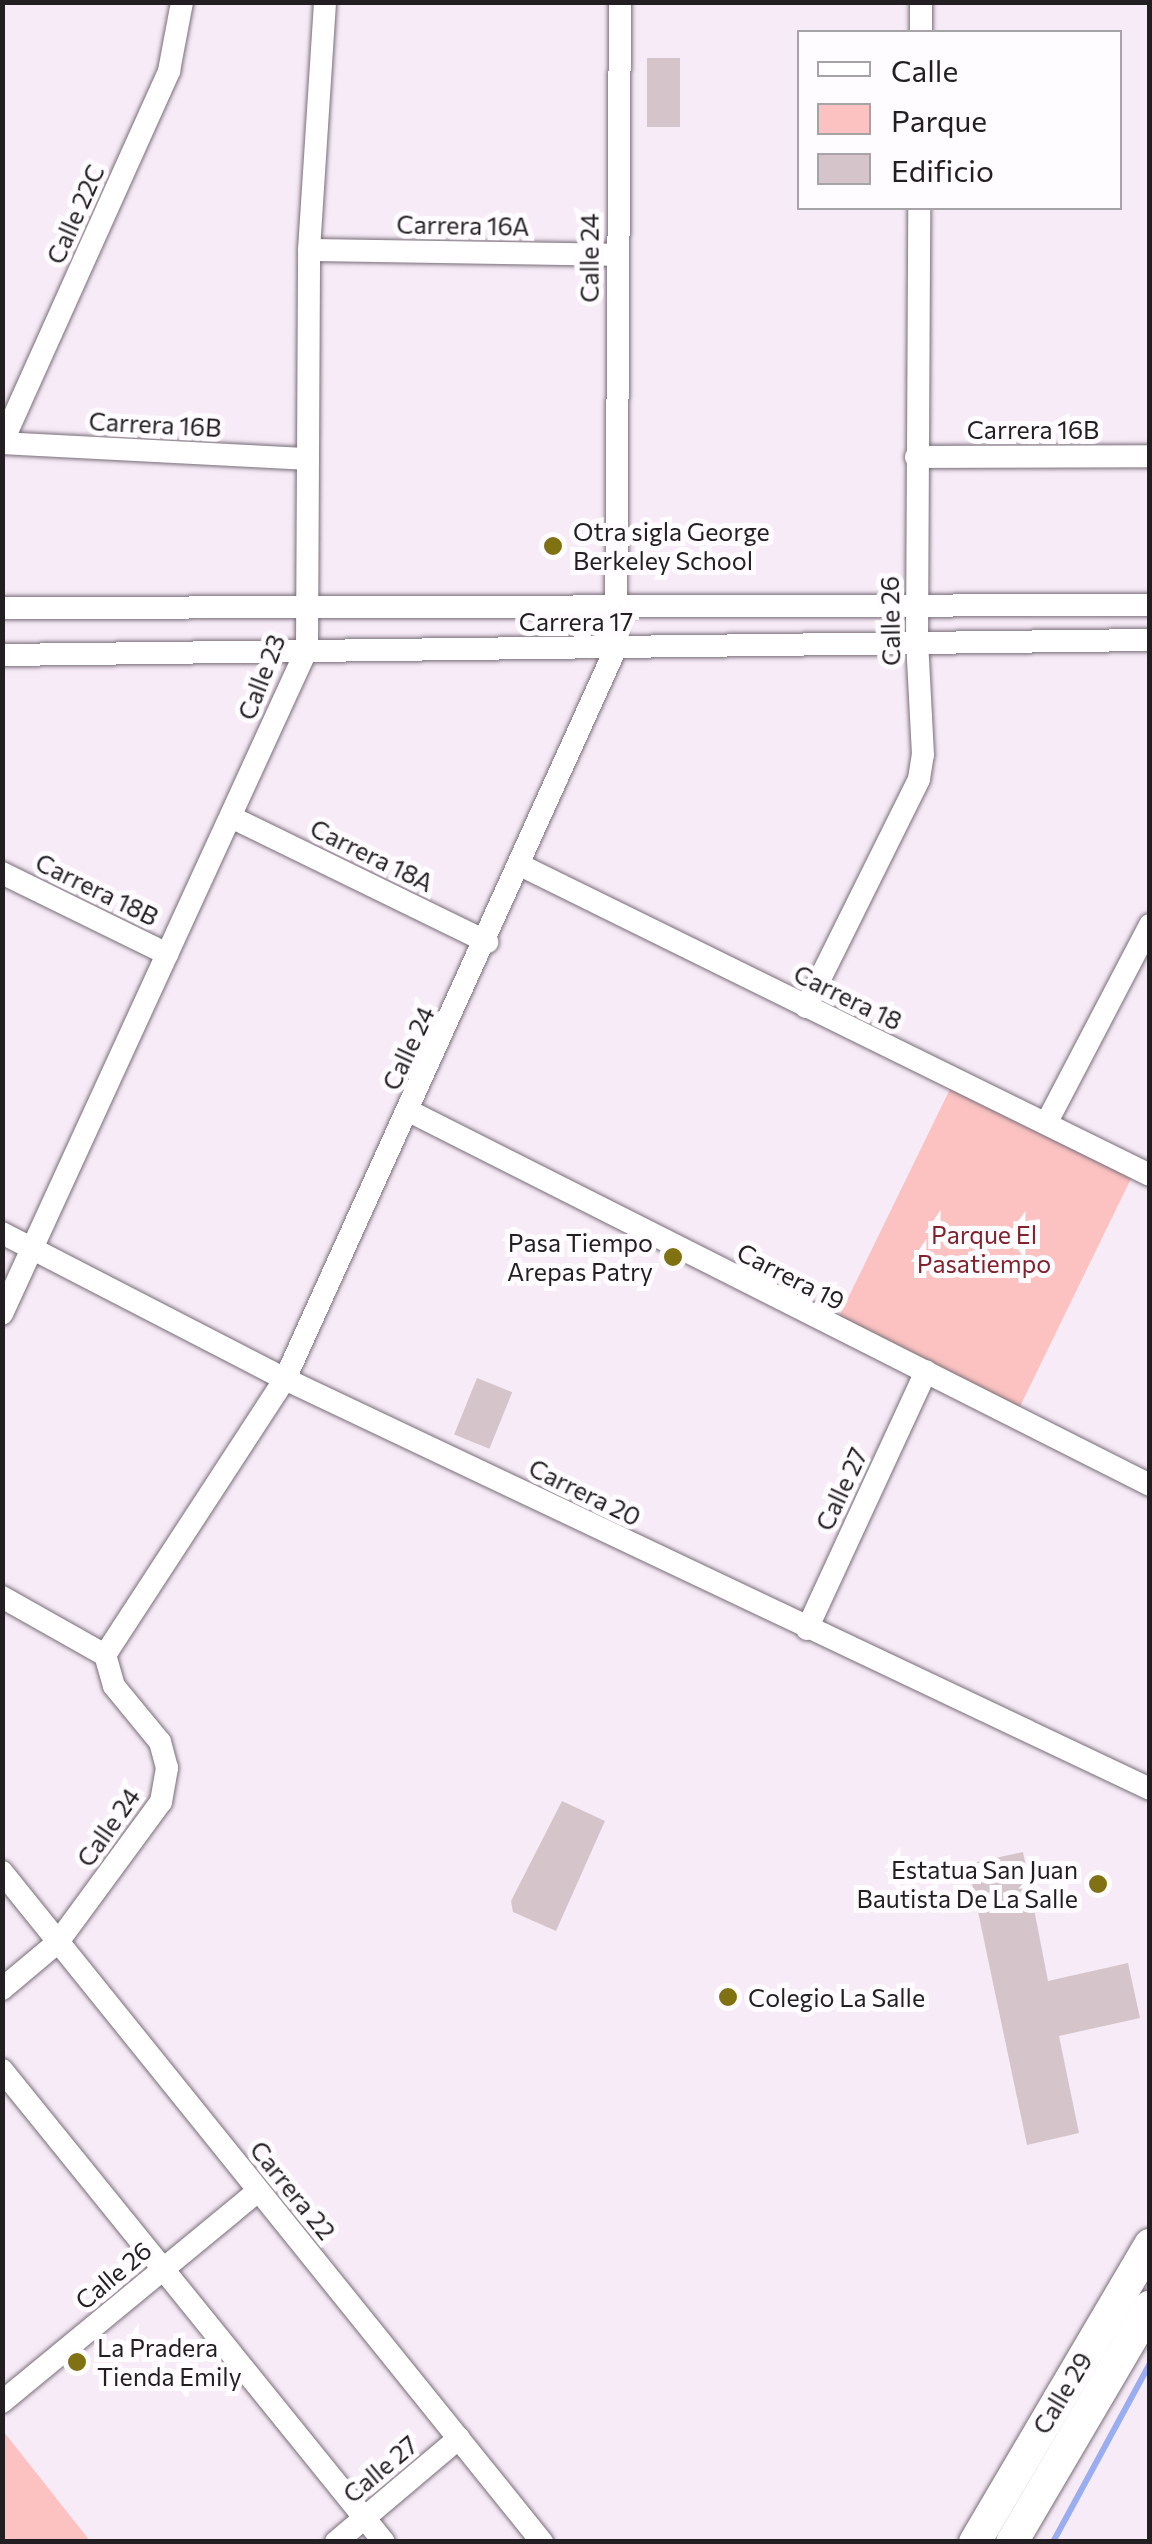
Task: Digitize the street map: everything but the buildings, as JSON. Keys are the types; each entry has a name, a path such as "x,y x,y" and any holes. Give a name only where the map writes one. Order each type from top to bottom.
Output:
{"main road":[{"name":"Calle 29","path":"974,2542 1150,2245"},
{"name":"Calle 29","path":"1012,2542 1150,2307"}],"street":[{"name":"Calle 22C","path":"2,443 169,70 182,2"},
{"name":"Calle 23","path":"2,1314 233,818 306,649 304,459 309,250 325,2"},
{"name":"Calle 24","path":"2,1989 58,1942 161,1802 168,1784 160,1742 114,1686 105,1655 284,1378 522,866 616,648 620,2"},
{"path":"921,2 921,30"},
{"name":"Calle 26","path":"806,1007 920,779 916,456 919,210"},
{"name":"Carrera 16A","path":"309,250 616,255"},
{"name":"Carrera 16B","path":"2,443 304,459"},
{"name":"Carrera 16B","path":"916,456 1150,456"},
{"name":"Carrera 17","path":"2,608 1150,606"},
{"name":"Carrera 17","path":"2,656 1150,640"},
{"name":"Carrera 18A","path":"233,818 487,942"},
{"name":"Carrera 18","path":"522,866 806,1007 1048,1120 1150,1175"},
{"name":"Carrera 18B","path":"2,873 167,954"},
{"path":"1048,1120 1150,925"},
{"name":"Carrera 19","path":"409,1111 1150,1485"},
{"name":"Carrera 20","path":"2,1232 284,1378 1150,1789"},
{"name":"Calle 27","path":"807,1629 926,1371"},
{"path":"2,1597 105,1655"},
{"name":"Carrera 22","path":"2,1872 542,2542"},
{"path":"2,2070 384,2542"},
{"name":"Calle 26","path":"2,2402 258,2191"},
{"name":"Calle 27","path":"336,2542 459,2438"}],"green space":[{"name":"Parque El Pasatiempo","path":"950,1089 1132,1178 1019,1408 838,1319"},
{"path":"4,2432 90,2541 3,2541"}],"waterway":[{"path":"1053,2542 1150,2363"}],"place":[{"name":"Otra sigla George Berkeley School","path":"553,546"},
{"name":"Pasa Tiempo Arepas Patry","path":"673,1257"},
{"name":"Estatua San Juan Bautista De La Salle","path":"1098,1884"},
{"name":"Colegio La Salle","path":"728,1997"},
{"name":"La Pradera Tienda Emily","path":"77,2362"}]}
